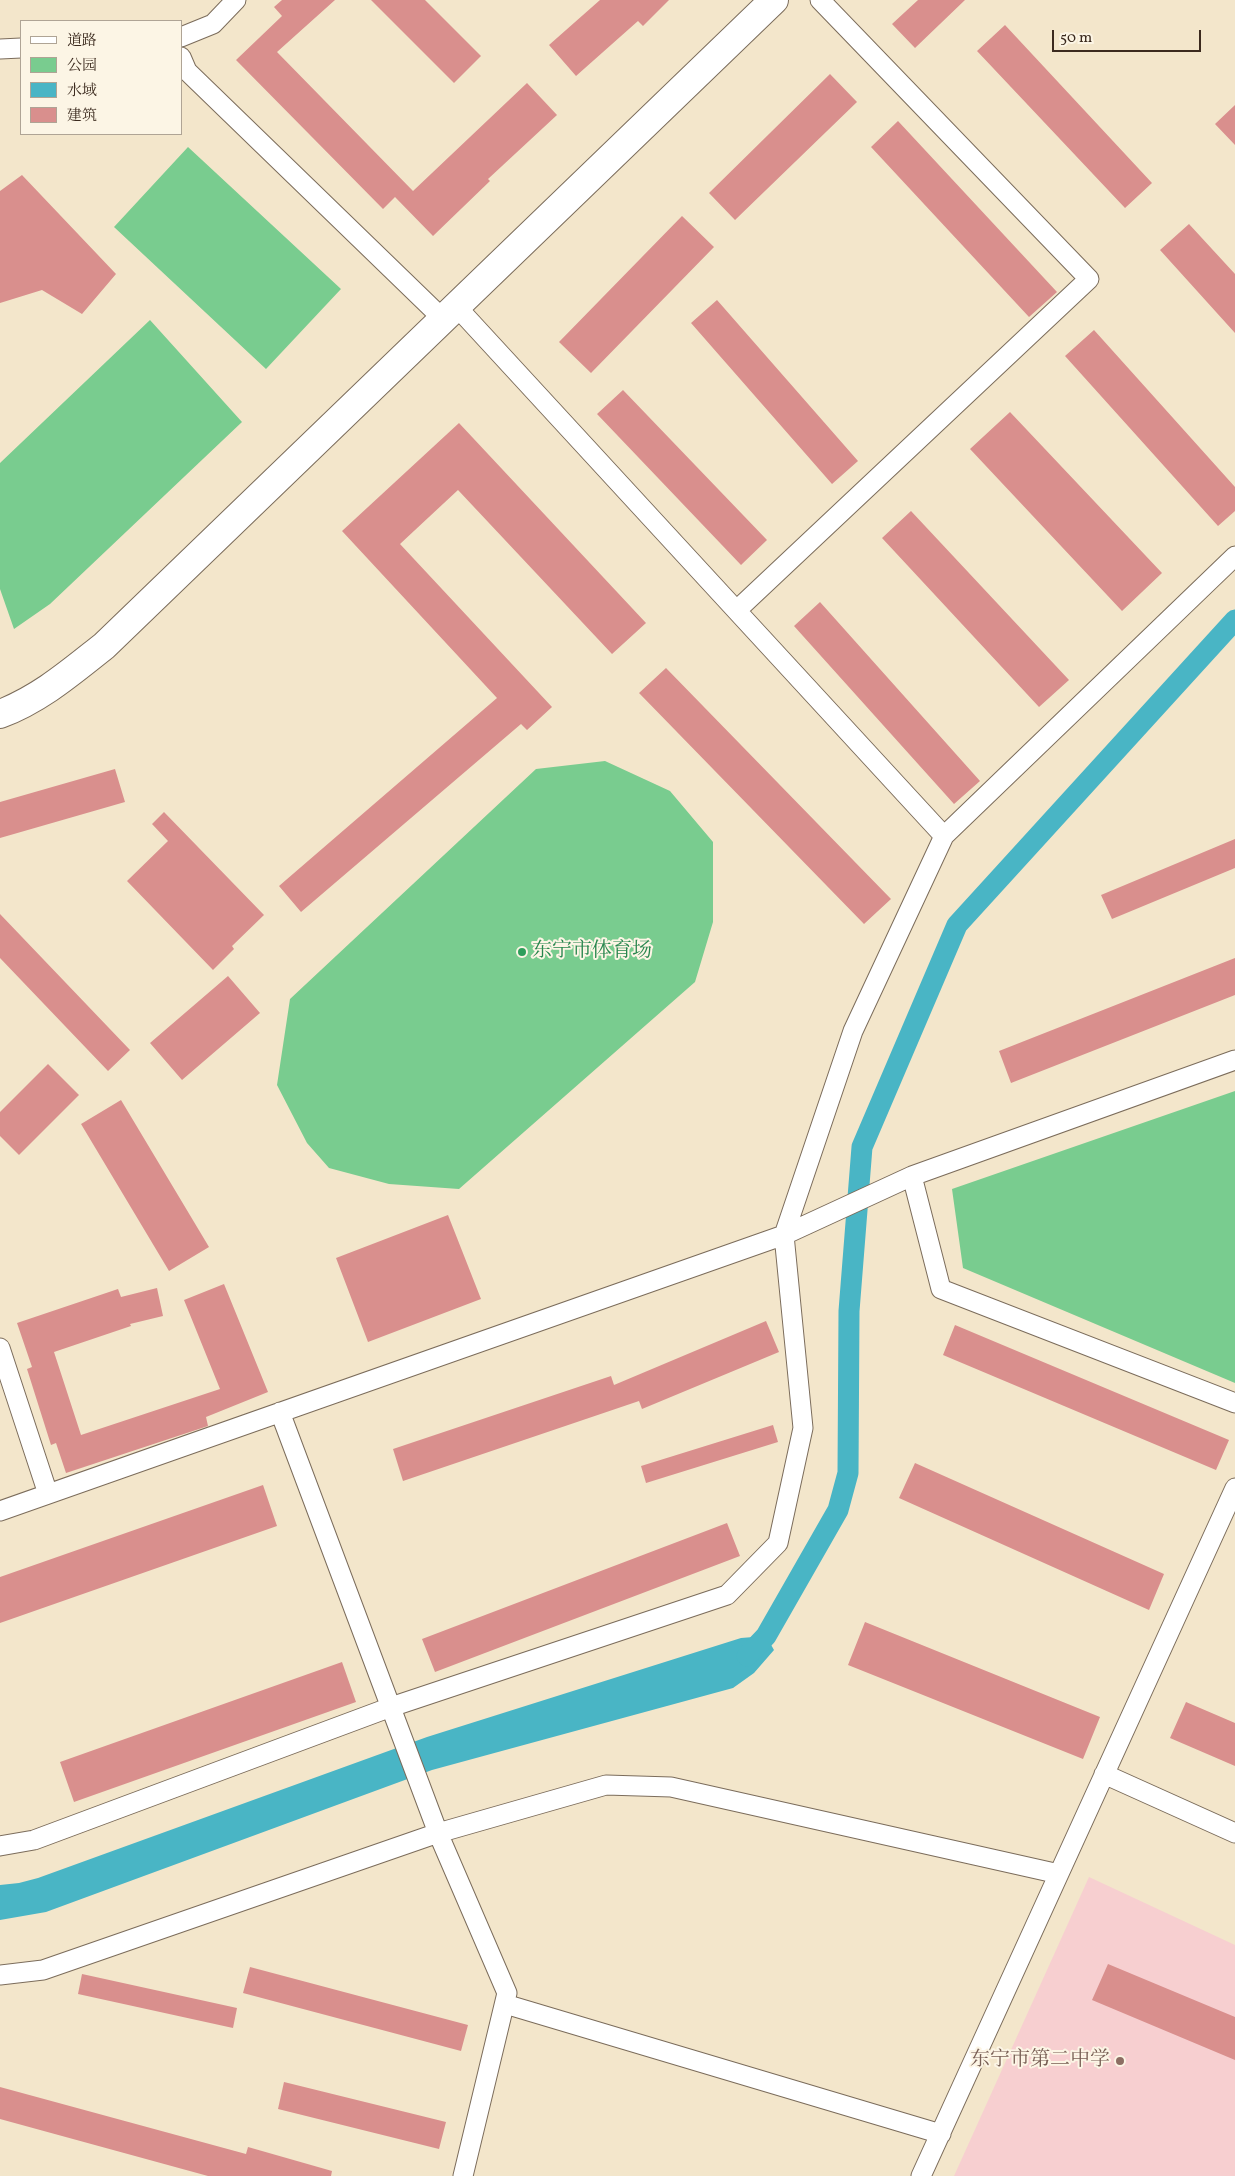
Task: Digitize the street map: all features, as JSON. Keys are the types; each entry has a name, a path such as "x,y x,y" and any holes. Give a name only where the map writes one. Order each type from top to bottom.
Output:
{"highway":[{"path":"0,714 18,707 54,685 104,646 774,0"}],"street":[{"path":"182,37 213,24 236,0"},
{"path":"737,610 1089,279 820,0"},
{"path":"0,49 20,48"},
{"path":"182,60 187,72 450,313 737,610 944,836"},
{"path":"0,1846 34,1840 391,1707 727,1595 778,1543 803,1428 784,1235 853,1031 944,836 1235,556"},
{"path":"0,1511 784,1235 907,1178 1235,1060"},
{"path":"907,1178 941,1289 1235,1403"},
{"path":"0,1348 48,1494"},
{"path":"280,1412 438,1833 507,1993 463,2176"},
{"path":"921,2176 1235,1488"},
{"path":"1104,1774 1235,1833"},
{"path":"0,1975 42,1970 438,1833 606,1785 671,1787 1059,1874"},
{"path":"505,2004 941,2134"}],"shaded area":[{"name":"东宁市第二中学","path":"1089,1877 1235,1945 1235,2176 954,2176"}],"green space":[{"path":"188,147 341,289 266,369 114,227"},
{"path":"150,320 242,422 50,604 14,629 0,589 0,463"},
{"name":"东宁市体育场","path":"605,761 670,791 713,842 713,922 695,982 459,1189 389,1184 329,1168 307,1143 277,1085 290,999 536,769"},
{"path":"1235,1091 1235,1383 963,1268 952,1189"}],"water":[{"path":"766,1636 774,1650 754,1673 733,1688 432,1770 46,1912 0,1920 0,1885 38,1878 427,1737 741,1638"}],"building":[{"path":"282,0 335,0 277,52 413,191 527,83 557,115 488,179 490,181 433,236 395,197 383,209 236,60 282,16 274,7"},
{"path":"371,0 425,0 481,56 454,83"},
{"path":"600,0 669,0 643,26 638,21 576,76 549,45"},
{"path":"918,0 965,0 915,48 892,24"},
{"path":"1005,25 1152,183 1125,208 977,51"},
{"path":"830,74 857,102 735,220 709,193"},
{"path":"1235,105 1235,145 1215,124"},
{"path":"898,121 1057,292 1029,317 871,147"},
{"path":"22,175 116,274 82,314 42,290 0,303 0,191"},
{"path":"682,216 714,247 591,373 559,342"},
{"path":"1189,224 1235,274 1235,333 1160,250"},
{"path":"717,300 858,461 832,484 691,323"},
{"path":"1094,330 1235,487 1235,511 1218,526 1065,356"},
{"path":"623,390 767,540 741,565 597,414"},
{"path":"1010,412 1162,573 1122,611 970,449"},
{"path":"459,423 646,623 612,654 458,490 400,544 552,707 527,730 521,724 301,912 279,886 497,698 342,531"},
{"path":"911,511 1069,680 1039,707 882,538"},
{"path":"820,602 980,781 954,804 794,626"},
{"path":"666,668 891,899 864,924 639,693"},
{"path":"115,769 125,802 0,838 0,802"},
{"path":"164,812 264,915 232,946 234,949 213,970 127,881 168,841 152,824"},
{"path":"1235,839 1235,868 1112,919 1101,895"},
{"path":"0,914 130,1050 108,1071 0,958"},
{"path":"1235,958 1235,995 1011,1083 999,1051"},
{"path":"228,976 260,1013 182,1080 150,1043"},
{"path":"48,1064 79,1095 19,1155 0,1136 0,1112"},
{"path":"121,1100 209,1247 169,1271 81,1124"},
{"path":"448,1215 481,1299 368,1342 336,1258"},
{"path":"224,1284 268,1392 206,1417 208,1426 66,1473 56,1443 51,1445 27,1369 32,1367 17,1323 118,1289 121,1297 157,1288 163,1316 130,1324 131,1326 54,1352 81,1435 220,1389 184,1300"},
{"path":"766,1321 779,1352 642,1409 639,1401 403,1481 393,1449 611,1376 614,1385"},
{"path":"955,1325 1229,1440 1216,1470 943,1355"},
{"path":"773,1425 778,1442 646,1483 641,1466"},
{"path":"915,1463 1164,1574 1149,1610 899,1498"},
{"path":"263,1485 277,1526 0,1623 0,1577"},
{"path":"727,1523 740,1556 435,1672 422,1639"},
{"path":"865,1622 1100,1717 1083,1759 848,1665"},
{"path":"342,1662 356,1702 74,1802 60,1762"},
{"path":"1186,1702 1235,1723 1235,1766 1170,1738"},
{"path":"1108,1964 1235,2017 1235,2060 1092,2000"},
{"path":"250,1967 468,2025 461,2051 243,1993"},
{"path":"82,1974 237,2008 233,2028 78,1994"},
{"path":"284,2082 446,2122 439,2149 278,2109"},
{"path":"0,2087 246,2154 248,2147 332,2171 331,2176 208,2176 0,2119"}],"waterway":[{"path":"747,1656 766,1636 838,1510 848,1473 849,1311 862,1147 957,925 1235,620"}],"place":[{"name":"东宁市体育场","path":"522,952"},
{"name":"东宁市第二中学","path":"1120,2061"}]}
